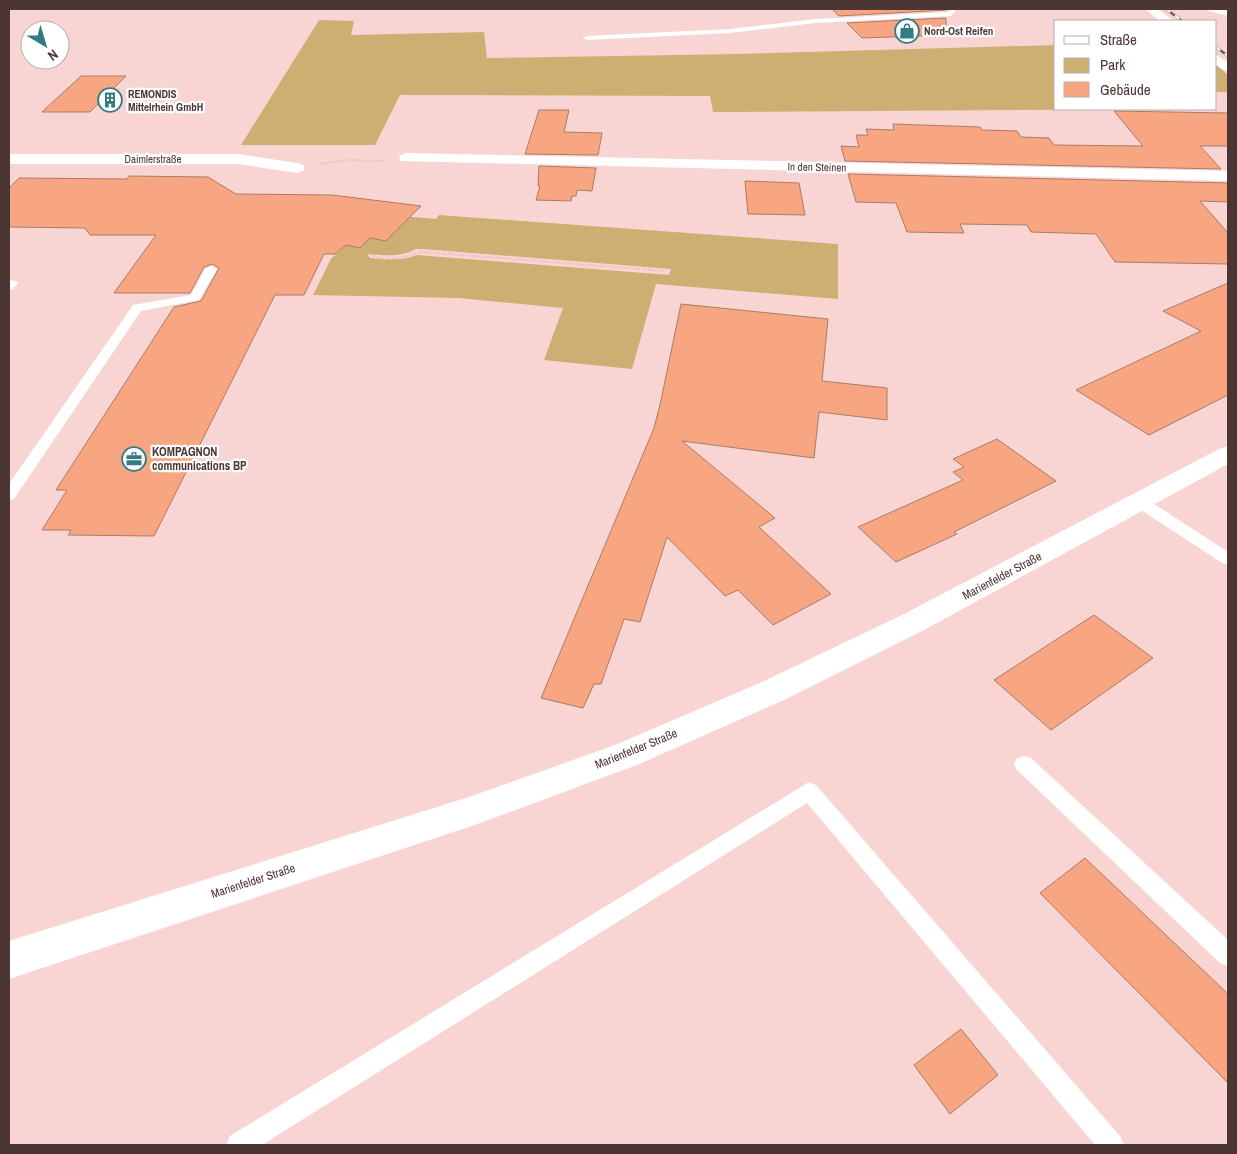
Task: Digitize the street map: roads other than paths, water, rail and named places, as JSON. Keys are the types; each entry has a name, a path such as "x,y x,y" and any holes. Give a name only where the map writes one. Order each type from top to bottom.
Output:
{"street":[{"path":"1151,9 1166,20"},
{"path":"1213,9 1228,12"},
{"path":"1217,60 1228,68"},
{"name":"Daimlerstraße","path":"9,159 238,158 297,168"},
{"name":"In den Steinen","path":"407,158 1228,176"},
{"name":"Marienfelder Straße","path":"9,960 472,811 626,755 773,691 905,627 1228,454"}],"lane":[{"path":"587,38 729,32 816,21 951,14 954,9"},
{"path":"9,495 137,308 195,298 211,269"},
{"path":"1140,502 1228,559"},
{"path":"1024,764 1228,956"},
{"path":"239,1145 809,792 1112,1145"}],"railway":[{"path":"1166,9 1181,20"},
{"path":"1217,48 1228,56"}],"place":[{"name":"Nord-Ost Reifen","path":"907,31"},
{"name":"REMONDIS Mittelrhein GmbH","path":"110,100"},
{"name":"KOMPAGNON communications BP","path":"134,459"}]}
